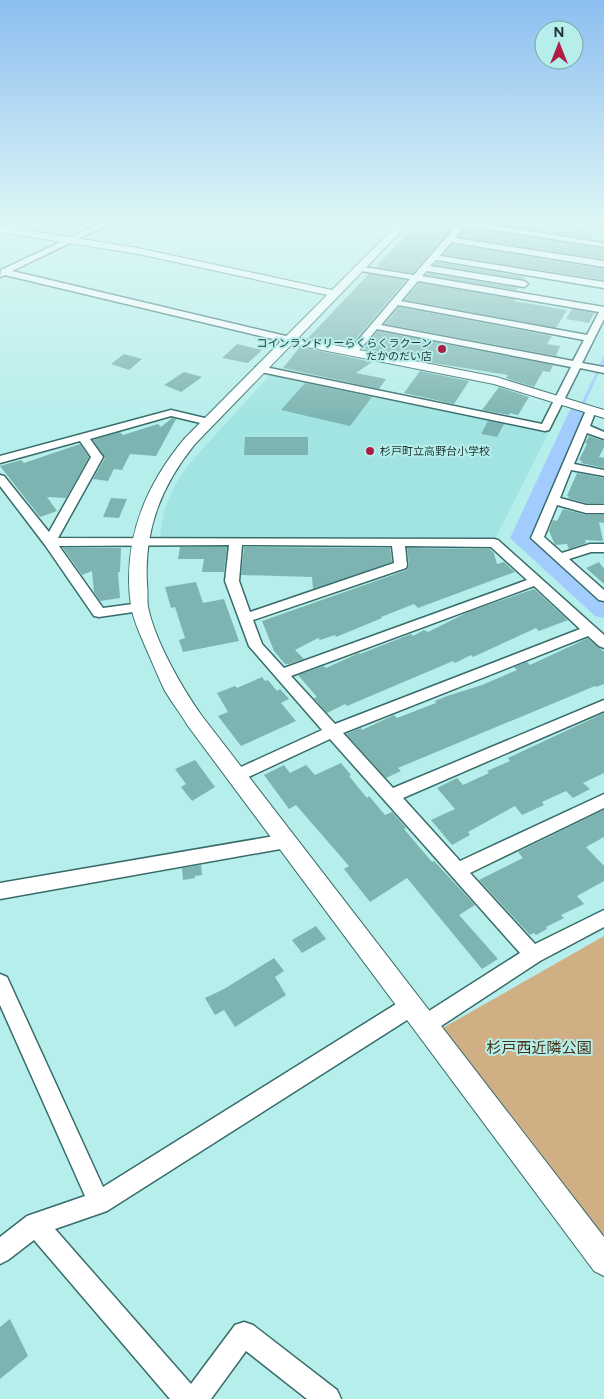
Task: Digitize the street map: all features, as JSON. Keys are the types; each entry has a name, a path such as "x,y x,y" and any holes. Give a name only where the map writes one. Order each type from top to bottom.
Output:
{"street":[{"path":"72,289 290,340 496,381 604,414"},
{"path":"314,289 336,294"},
{"path":"341,289 260,369 176,458 162,480 144,521 140,541 138,564 140,607 149,634 174,690 236,776 604,1261"},
{"path":"353,352 406,289"},
{"path":"260,369 546,428 604,310 483,289"},
{"path":"517,295 521,289"},
{"path":"394,302 590,338"},
{"path":"374,326 604,370"},
{"path":"591,410 537,538 604,596"},
{"path":"0,460 171,414 210,422"},
{"path":"584,428 604,436"},
{"path":"50,542 97,457 83,437"},
{"path":"568,466 604,473"},
{"path":"0,478 50,542 99,612 140,607"},
{"path":"553,500 586,509 604,509"},
{"path":"236,541 232,581 256,646 533,955"},
{"path":"50,542 494,542 604,643"},
{"path":"246,618 401,565 398,542"},
{"path":"560,558 590,548 604,548"},
{"path":"282,674 536,580"},
{"path":"236,776 333,732 590,630"},
{"path":"391,796 604,705"},
{"path":"457,871 604,801"},
{"path":"0,891 286,841"},
{"path":"425,1024 533,955 604,918"},
{"path":"0,983 99,1203"},
{"path":"0,1252 35,1224 99,1203 411,1006"},
{"path":"35,1224 187,1399"},
{"path":"195,1399 244,1334 328,1399"}],"shaded area":[{"name":"杉戸町立高野台小学校","path":"274,374 549,432 496,537 163,537 160,535 164,511 175,485 188,465 270,375"}],"green space":[{"name":"杉戸西近隣公園","path":"604,936 604,1240 441,1029"}],"building":[{"path":"354,289 398,289 350,346 308,338"},
{"path":"414,289 457,289 567,310 556,328 405,300"},
{"path":"399,307 552,336 547,344 560,346 556,356 385,324"},
{"path":"572,309 594,313 589,323 566,319"},
{"path":"378,331 553,365 550,372 543,371 534,387 506,378 508,375 427,362 429,359 425,357 397,352 394,355 363,349"},
{"path":"237,344 262,350 248,363 222,358"},
{"path":"300,347 372,362 356,373 386,379 379,389 283,368"},
{"path":"124,354 142,359 129,370 111,364"},
{"path":"420,371 469,381 454,404 404,393"},
{"path":"184,372 202,377 181,392 164,385"},
{"path":"305,383 372,397 350,426 281,410"},
{"path":"499,387 529,397 518,415 482,410"},
{"path":"172,418 176,419 156,456 130,454 122,470 114,469 108,481 93,479 105,458 93,440 120,432 123,435 158,424 161,427"},
{"path":"488,421 504,424 497,437 481,434"},
{"path":"589,436 604,441 604,447 599,457 604,458 604,468 581,463 582,461 579,460"},
{"path":"245,437 308,437 308,455 244,455"},
{"path":"80,444 89,457 66,498 47,497 57,511 40,517 0,466 21,460 24,463"},
{"path":"577,473 604,478 604,503 586,503 568,498 569,496 567,496"},
{"path":"111,498 127,499 119,518 103,517"},
{"path":"563,509 586,515 604,515 604,523 599,522 603,541 585,540 586,543 569,549 567,544 555,545 549,531 553,520 557,521"},
{"path":"180,547 227,547 224,572 202,572 204,559 178,559"},
{"path":"244,547 390,548 392,562 313,589 312,577 241,575"},
{"path":"63,548 121,548 120,572 118,572 120,598 100,601 94,592 92,571 82,575"},
{"path":"407,548 490,549 494,553 497,564 504,562 515,572 418,608 414,604 336,637 335,635 320,640 318,638 295,650 304,659 285,664 274,651 262,621 407,570 409,565"},
{"path":"599,562 604,569 604,584 586,568"},
{"path":"196,582 203,603 224,599 239,641 183,652 179,640 185,638 175,607 171,608 165,587"},
{"path":"534,589 568,620 539,631 536,628 473,657 471,655 455,663 453,661 327,713 314,698 317,697 298,675 324,666 326,668 359,653 411,634 413,636 424,630 428,632 468,612"},
{"path":"588,638 604,652 604,684 595,686 398,768 401,771 386,778 346,734 361,728 362,730 394,715 397,718 436,703 435,701 447,696 482,685 517,670 514,667 527,662 530,665"},
{"path":"262,677 265,681 268,680 277,691 280,689 289,699 281,703 296,721 241,746 218,716 228,712 217,693 235,686 237,688"},
{"path":"604,713 604,773 583,783 590,789 573,798 566,791 542,802 544,805 522,815 515,806 468,832 470,835 452,845 431,820 455,809 437,788 457,778 463,785 489,773 487,771 510,761 508,758"},
{"path":"195,760 215,787 192,801 181,787 186,784 175,769"},
{"path":"341,763 367,798 369,796 385,815 392,812 432,862 434,861 475,905 459,915 498,959 482,969 407,878 370,902 344,869 349,866 296,805 289,809 264,775 284,765 290,773 306,765 315,775"},
{"path":"604,810 604,837 586,847 604,866 604,881 577,896 584,904 561,915 564,918 546,927 547,929 536,935 534,933 530,935 479,880 523,858 518,852"},
{"path":"201,865 202,875 183,880 182,868"},
{"path":"316,926 326,939 302,953 292,940"},
{"path":"274,958 284,971 275,977 286,995 235,1027 224,1010 215,1015 205,998 224,989"},
{"path":"10,1319 28,1356 0,1379 0,1327"}],"waterway":[{"path":"602,362 604,358"},
{"path":"579,412 603,361"},
{"path":"579,412 522,538 604,610"}],"place":[{"name":"コインランドリーらくらくラクーン たかのだい店","path":"442,349"},
{"name":"杉戸町立高野台小学校","path":"370,451"}]}
